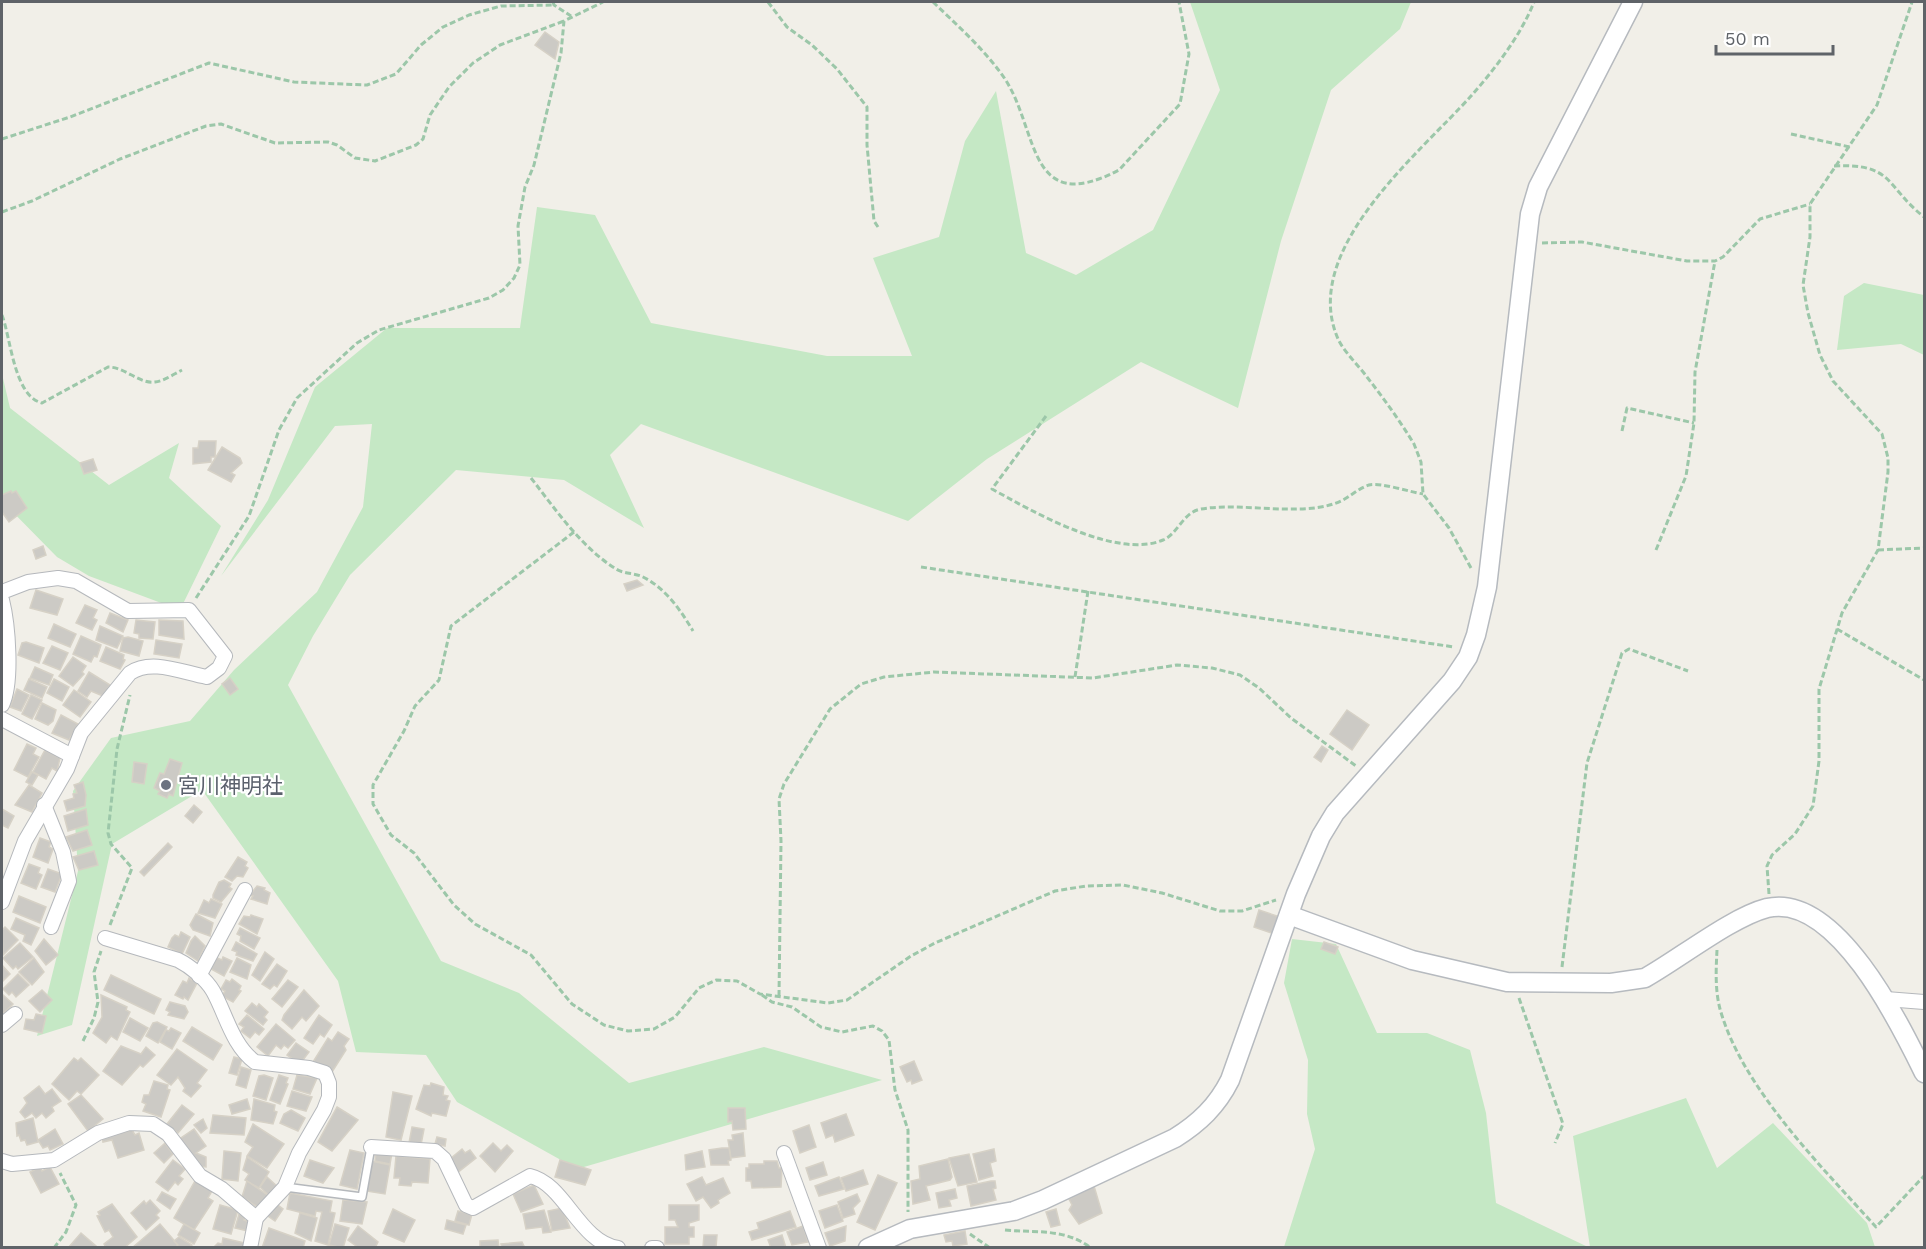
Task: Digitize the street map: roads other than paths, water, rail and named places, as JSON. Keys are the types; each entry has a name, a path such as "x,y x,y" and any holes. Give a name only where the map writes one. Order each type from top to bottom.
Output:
{"street":[{"path":"868,1248 910,1229 1014,1210 1043,1200 1175,1138 1208,1114 1221,1099 1230,1080 1296,894 1325,828 1335,813 1452,681 1470,650 1487,587 1505,443 1525,244 1538,188 1634,2"},
{"path":"2,592 28,582 58,578 76,581 129,611 189,610 225,656 219,669 207,677 151,665 139,666 123,681 81,734 68,769 44,805 25,841 2,902"},
{"path":"2,600 6,616 7,689 2,705"},
{"path":"2,719 72,756"},
{"path":"44,805 63,852 69,881 51,927"},
{"path":"199,976 245,890"},
{"path":"1289,915 1412,960 1514,983 1560,984 1628,982 1645,978 1755,912 1769,908 1802,911 1818,921 1839,941 1886,999 1924,1073"},
{"path":"105,938 178,960 199,976 212,988 231,1031 248,1057 255,1062 309,1068 325,1073 329,1083 329,1097 285,1187 256,1218 250,1248"},
{"path":"1886,999 1924,1002"},
{"path":"2,1025 15,1014"},
{"path":"2,1161 12,1164 54,1160 98,1133 129,1123 153,1124 168,1134 200,1176 222,1190 256,1218"},
{"path":"371,1147 435,1151 444,1159 466,1205 473,1208 530,1176 538,1178 570,1208 589,1232 618,1248"},
{"path":"784,1154 819,1248"},
{"path":"652,1248 657,1248"}],"lane":[{"path":"285,1187 362,1197 371,1147"}],"place":[{"name":"宮川神明社","path":"166,785"}]}
